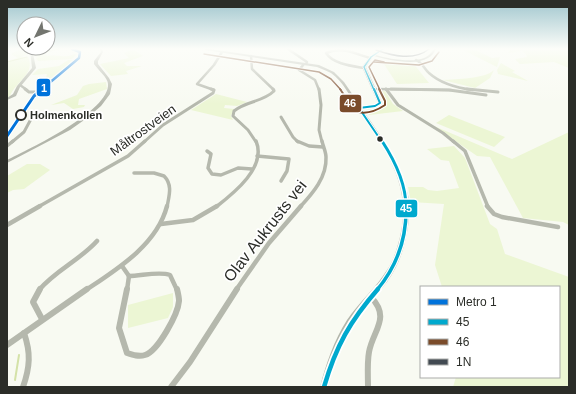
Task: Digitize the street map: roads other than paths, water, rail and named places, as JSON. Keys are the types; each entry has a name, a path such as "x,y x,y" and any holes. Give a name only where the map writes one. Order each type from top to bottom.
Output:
{"main road":[{"path":"7,99 15,95 20,85 34,67"},
{"path":"7,162 85,118 102,102 110,91 110,85 98,67"},
{"path":"319,67 336,75 359,108 397,170 406,199 404,232 398,255 386,278 355,316 344,334 333,358 324,387"},
{"path":"359,108 375,106 380,102 364,68"}],"street":[{"name":"Måltrostveien","path":"7,224 128,156 163,125 213,93 214,90 197,84 212,67"},
{"path":"161,224 190,220 211,212 235,190 252,169 258,156 259,149 254,137 233,116 234,111 238,107 272,95 274,91 272,87 252,71 251,67"},
{"name":"Olav Aukrusts vei","path":"171,387 190,362 248,271 316,188 322,176 326,157 319,130 321,100 317,84 314,79 299,70 302,67"},
{"path":"425,67 430,74 442,81 466,88 498,92"},
{"path":"20,85 27,92 38,92"},
{"path":"374,89 449,90 486,95"},
{"path":"386,89 398,105 439,131 465,152 488,208 494,214 502,217 558,227"},
{"path":"281,117 287,124 290,134 304,144 310,148 323,147"},
{"path":"7,146 24,132 31,119"},
{"path":"207,150 211,154 208,168 212,174 221,175 238,168 252,169"},
{"path":"258,156 289,159 287,171 281,182"},
{"path":"7,345 42,319 122,266 161,224 169,197 171,184 168,179 159,174 134,173"},
{"path":"42,319 34,302 40,289 54,274 85,253 96,241"},
{"path":"122,266 129,276 125,304 119,328 127,353 137,356 148,354 162,338 177,309 179,300 176,284 170,275 159,273 144,276 129,276"},
{"path":"368,387 369,352 381,317 381,312 371,297"},
{"path":"23,387 31,357 29,345 24,333"}],"waterway":[{"path":"15,380 19,355"}],"metro line":[{"name":"1","path":"7,136 34,96 68,67"}],"place":[{"name":"Holmenkollen","path":"21,115"}]}
